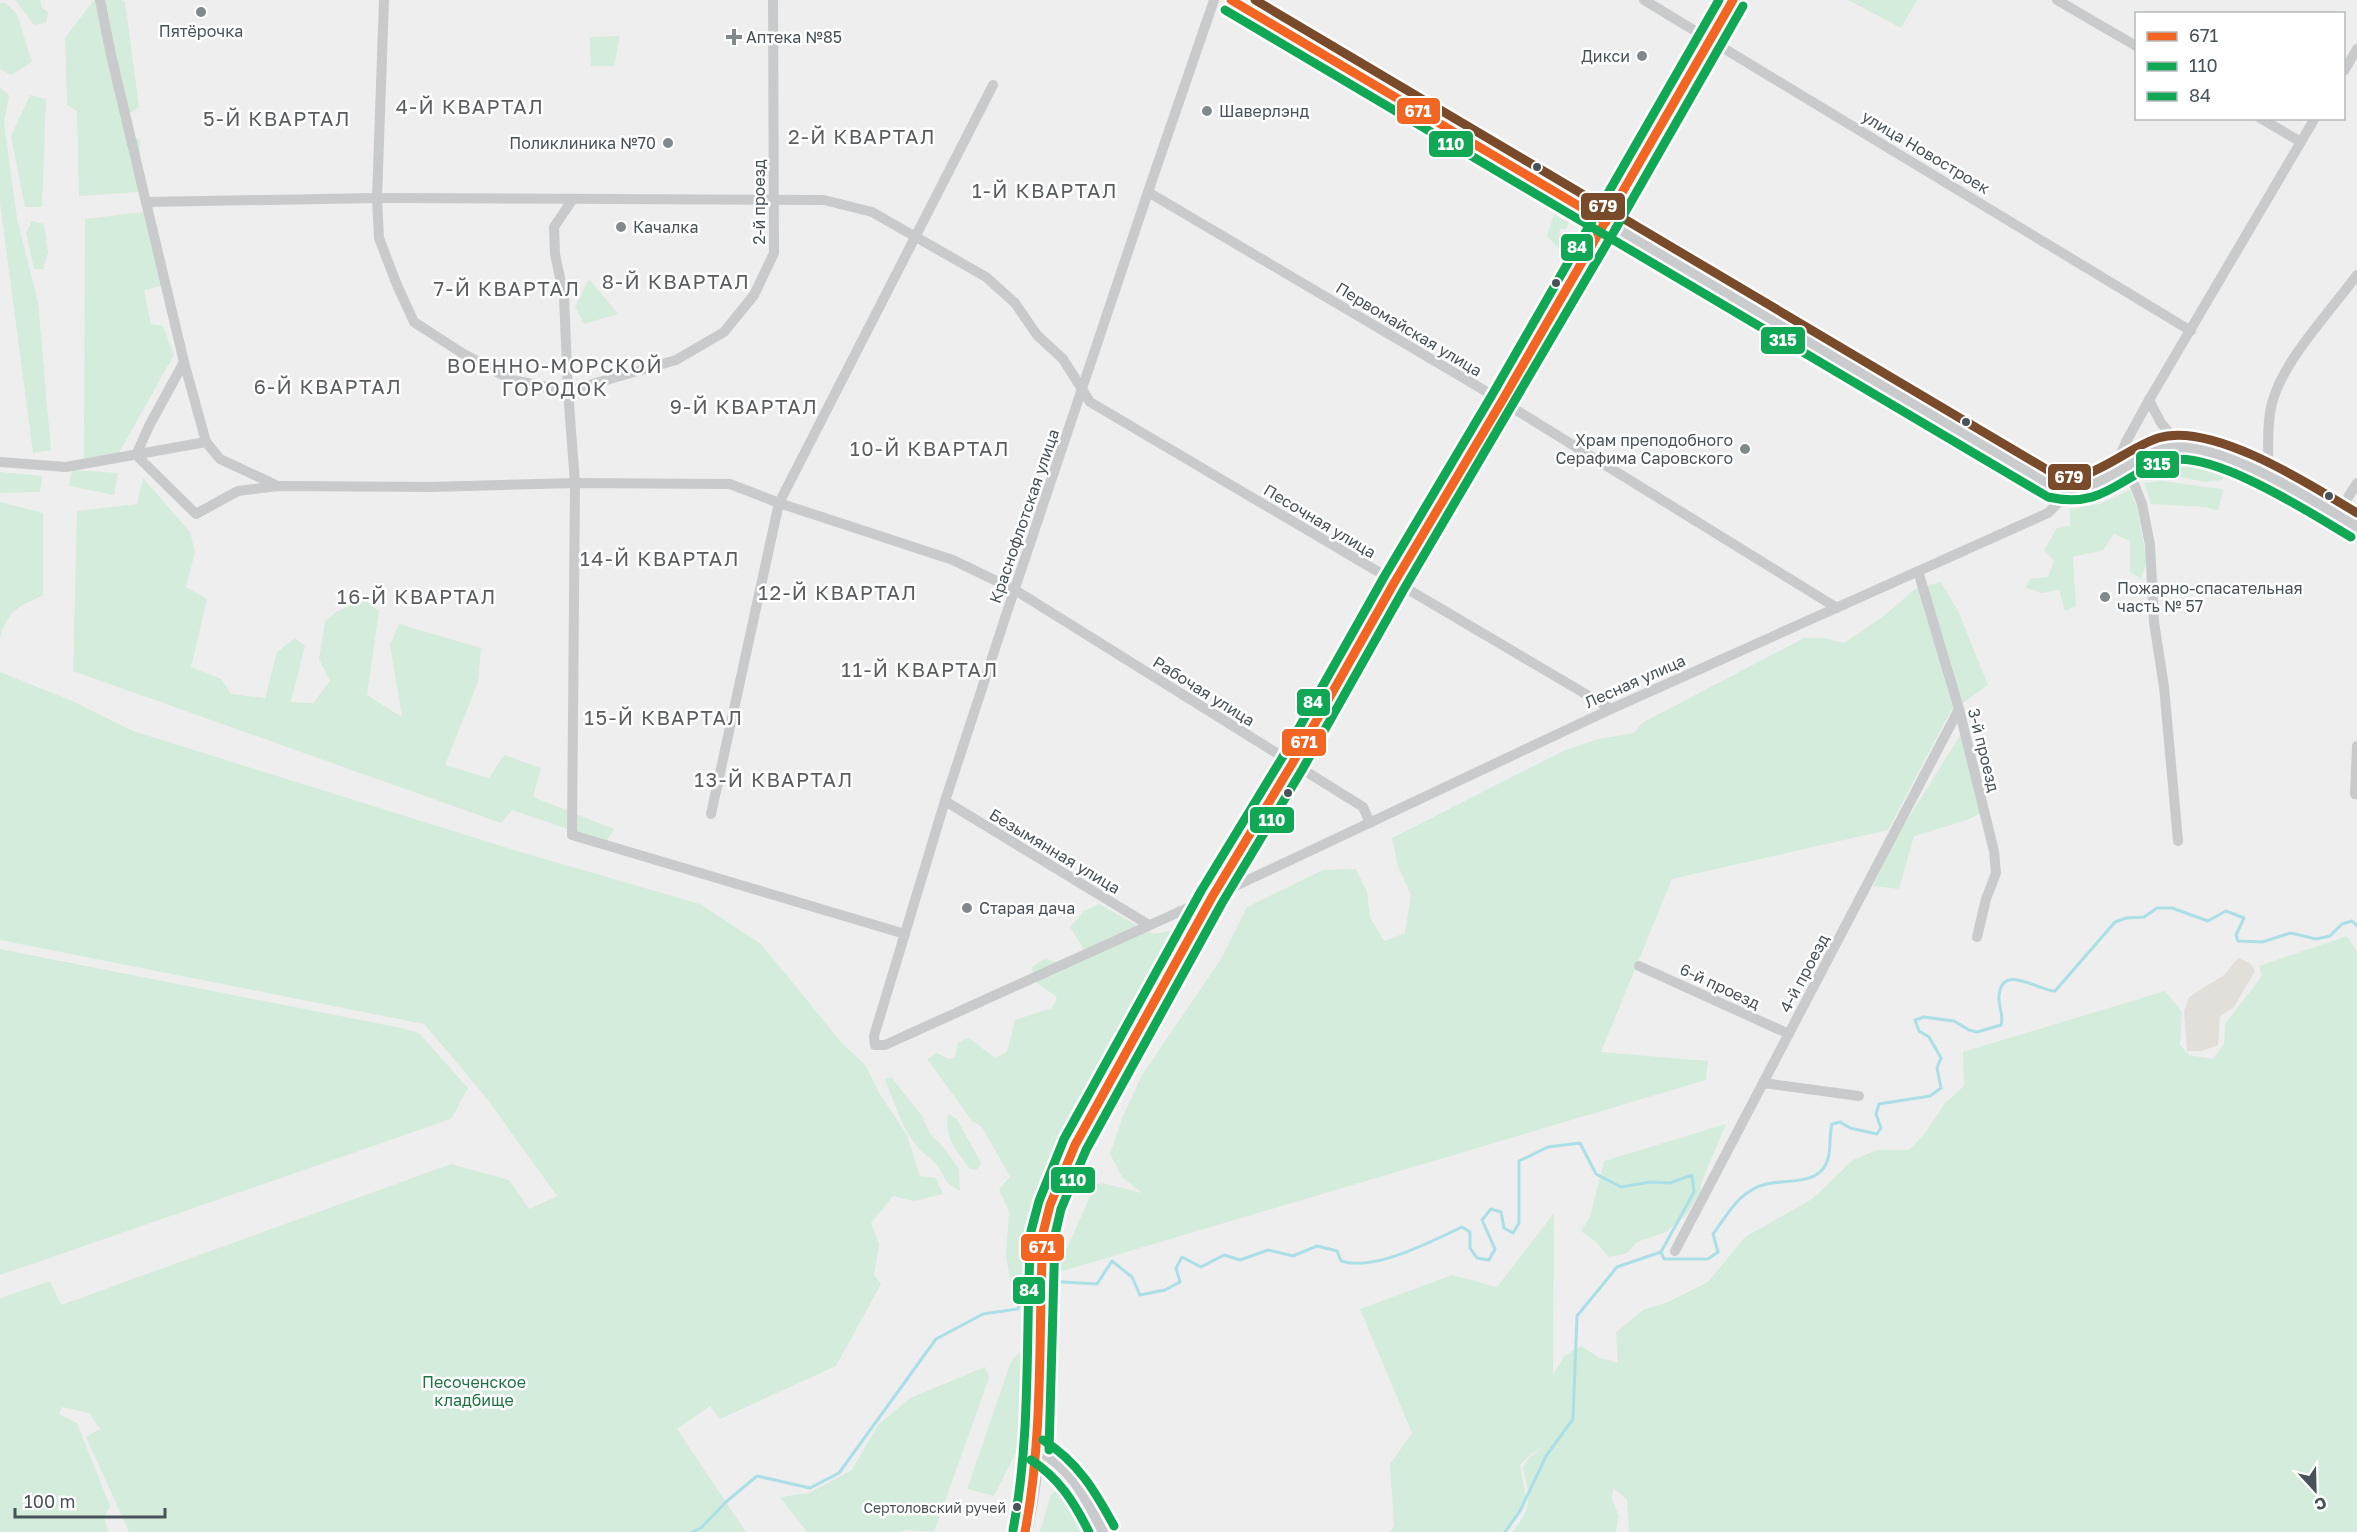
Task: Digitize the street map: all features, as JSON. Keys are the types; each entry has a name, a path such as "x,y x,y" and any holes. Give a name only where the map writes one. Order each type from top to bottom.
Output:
{"main road":[{"path":"1231,0 2037,477 2064,489 2079,489 2110,478 2154,453 2181,446 2213,453 2268,478 2357,527"},
{"path":"1025,1532 1031,1509 1037,1450 1043,1233 1050,1205 1075,1145 1212,897 1292,764 1394,583 1502,401 1733,0"}],"street":[{"path":"100,0 184,362 206,442 220,459 278,486"},
{"name":"2-й проезд","path":"384,0 377,198 379,238 414,322 462,353 512,380 568,391 676,360 724,332 754,295 774,253 773,0"},
{"name":"Краснофлотская улица","path":"875,1045 874,1036 945,801 1148,192 1215,0"},
{"name":"улица Новостроек","path":"1644,0 2192,331"},
{"path":"2057,0 2135,45"},
{"path":"2345,68 2357,49"},
{"path":"711,814 779,503 993,85"},
{"path":"2263,120 2301,142"},
{"path":"2110,478 2149,400 2192,331 2314,120"},
{"name":"Первомайская улица","path":"1148,192 1502,401 1837,608"},
{"name":"Песочная улица","path":"146,202 377,198 775,200 824,201 872,212 986,277 1015,303 1036,335 1063,359 1083,387 1090,402 1611,709"},
{"path":"573,199 554,227 555,254 564,297 574,483 572,835 905,934"},
{"path":"2268,478 2272,403 2302,346 2357,275"},
{"path":"136,455 184,362"},
{"path":"2149,400 2161,423 2181,446"},
{"path":"0,462 66,467 206,442"},
{"name":"Рабочая улица","path":"136,455 196,514 238,490 278,486 730,484 779,503 953,560 1015,590 1364,807 1370,822"},
{"path":"2128,468 2142,504 2150,544 2154,622 2164,687 2178,841"},
{"path":"2337,515 2357,483"},
{"name":"Лесная улица","path":"875,1045 885,1045 1212,897 1611,709 2048,513 2057,504 2064,489"},
{"name":"3-й проезд","path":"1918,571 1959,709 1994,851 1996,873 1986,899 1977,937"},
{"name":"4-й проезд","path":"1675,1251 1959,709"},
{"path":"2356,794 2357,746"},
{"name":"Безымянная улица","path":"945,801 1149,925"},
{"name":"6-й проезд","path":"1639,966 1789,1034"},
{"path":"1763,1083 1858,1096"},
{"path":"1037,1450 1059,1463 1071,1475 1103,1532"}],"green space":[{"path":"15,0 40,0 42,8 48,12 46,23 34,25"},
{"path":"94,0 122,0 125,2 139,107 129,114 130,134 140,140 138,192 79,196 77,111 67,105 65,38"},
{"path":"1848,0 1917,0 1901,28"},
{"path":"0,3 6,3 17,14 32,62 11,75 0,69"},
{"path":"620,36 614,66 591,66 590,37"},
{"path":"0,88 9,95 4,123 17,218 38,302 51,450 33,453 0,203"},
{"path":"30,95 46,99 42,207 25,207 11,136"},
{"path":"143,212 161,286 144,290 151,324 163,326 174,355 117,456 84,458 85,219"},
{"path":"1554,214 1569,223 1566,229 1560,229 1559,234 1564,236 1567,233 1574,237 1564,254 1547,236"},
{"path":"32,221 44,224 48,253 43,269 34,269 26,233"},
{"path":"589,279 618,314 584,324 575,307"},
{"path":"2193,459 2221,469 2223,480 2205,482 2176,476 2142,476 2179,461"},
{"path":"72,470 118,473 114,495 69,486"},
{"path":"0,472 42,476 40,492 0,493"},
{"path":"143,478 190,532 195,552 186,587 207,599 191,667 221,679 231,694 265,698 277,652 295,638 305,646 291,702 313,703 330,681 319,659 325,621 336,612 364,599 379,611 367,695 402,717 390,645 399,624 481,648 478,682 445,765 489,778 504,755 541,768 533,797 614,829 606,842 512,810 501,823 73,671 77,511 137,504"},
{"path":"2161,481 2222,489 2218,511 2206,507 2151,504 2144,483"},
{"path":"2130,490 2137,508 2147,561 2141,579 2130,572 2130,541 2114,534 2103,550 2073,557 2076,606 2065,611 2059,590 2042,593 2026,588 2030,579 2048,577 2054,561 2044,550 2057,528 2070,526 2070,509 2100,504"},
{"path":"0,502 43,513 43,595 11,615 0,638"},
{"path":"1941,582 1959,613 1988,685 1950,712 1888,830 1672,879 1601,1052 1708,1061 1706,1080 1056,1273 1095,1185 1102,1183 1142,1193 1122,1177 1110,1154 1123,1116 1142,1075 1221,959 1247,907 1323,870 1356,869 1367,892 1370,917 1384,941 1405,933 1411,895 1398,866 1392,838 1563,751 1598,739 1634,733 1642,723 1804,638 1824,638 1844,643 1885,615 1915,589"},
{"name":"Песоченское кладбище","path":"0,672 72,701 133,731 524,853 700,904 761,944 842,1043 866,1066 878,1091 907,1135 920,1176 936,1178 943,1194 914,1201 893,1196 871,1223 879,1244 874,1275 881,1284 836,1366 720,1419 710,1406 677,1429 746,1532 129,1532 86,1437 100,1429 89,1413 62,1407 59,1414 77,1423 110,1506 104,1517 109,1532 0,1532 0,1298 50,1281 61,1305 451,1164 509,1180 529,1209 557,1196 485,1096 424,1024 0,940"},
{"path":"1964,729 1983,812 1967,820 1914,836 1899,889 1873,886 1896,838"},
{"path":"1099,904 1153,934 1184,928 1082,1114 1040,1214 1028,1276 1020,1288 1012,1291 1006,1256 1009,1212 999,1189 1010,1177 982,1127 972,1121 927,1059 937,1053 949,1059 955,1057 958,1042 969,1038 995,1058 1007,1052 1015,1020 1052,1008 1057,997 1034,981 1032,967 1045,959 1069,965 1084,950 1070,927 1084,911"},
{"path":"2347,936 2357,952 2357,1532 1629,1532 1627,1499 1613,1488 1612,1499 1619,1516 1616,1532 1512,1532 1527,1509 1528,1495 1523,1468 1528,1458 1544,1446 1531,1454 1520,1465 1526,1498 1508,1532 1389,1532 1394,1526 1390,1464 1412,1433 1360,1309 1452,1275 1497,1287 1554,1213 1553,1375 1564,1356 1581,1346 1600,1358 1618,1363 1616,1332 1643,1310 1668,1302 1708,1282 1745,1237 1812,1199 1853,1160 1877,1150 1909,1150 1925,1133 1945,1103 1964,1086 1963,1052 2165,991 2182,1012 2180,1045 2189,1055 2213,1059 2224,1044 2225,1024 2262,976 2259,966"},
{"path":"0,949 419,1033 468,1088 451,1119 0,1275"},
{"path":"891,1077 922,1116 930,1134 941,1144 959,1169 960,1191 947,1182 936,1164 918,1148 907,1132 885,1079"},
{"path":"948,1114 957,1119 981,1163 978,1169 970,1169 952,1143 947,1123"},
{"path":"1726,1124 1701,1183 1700,1193 1687,1214 1666,1232 1637,1242 1627,1253 1609,1257 1596,1242 1581,1231 1590,1217 1604,1161"},
{"path":"1022,1349 1023,1438 994,1496 967,1489 1011,1362"},
{"path":"985,1367 989,1378 934,1532 904,1530 902,1532 807,1532 780,1497 809,1493 852,1470 878,1425 910,1398"},
{"path":"1062,1488 1074,1497 1093,1532 1040,1532 1051,1494"}],"sand":[{"path":"2238,958 2250,963 2255,971 2234,1007 2220,1016 2218,1045 2201,1051 2187,1051 2184,1011 2189,997 2224,975"}],"waterway":[{"name":"Сертоловский ручей","path":"1046,1281 1097,1284 1112,1261 1132,1277 1140,1295 1165,1290 1180,1282 1176,1268 1182,1257 1201,1267 1224,1255 1240,1260 1268,1250 1293,1256 1317,1246 1337,1251 1341,1261 1370,1262 1386,1259 1419,1247 1462,1227 1470,1232 1470,1248 1477,1258 1489,1260 1495,1249 1482,1220 1491,1209 1501,1212 1504,1228 1513,1233 1519,1223 1519,1161 1548,1147 1580,1143 1596,1174 1621,1187 1650,1182 1670,1183 1692,1175 1694,1192 1661,1252 1664,1259 1708,1259 1718,1252 1713,1234 1735,1204 1748,1192 1766,1184 1811,1177 1823,1169 1829,1153 1832,1124 1840,1122 1850,1128 1877,1134 1881,1128 1876,1114 1879,1104 1930,1096 1941,1088 1937,1068 1941,1058 1929,1037 1919,1031 1915,1020 1924,1017 1954,1021 1977,1032 2001,1025 1999,996 2002,986 2007,981 2014,979 2055,991 2115,922 2126,918 2144,917 2157,908 2172,908 2208,921 2226,911 2244,918 2236,935 2238,941 2262,942 2291,933 2316,939 2330,936 2342,924 2352,921 2357,926"},
{"path":"1505,1532 1520,1511 1546,1456 1573,1419 1577,1316 1617,1267 1661,1252"},
{"name":"Сертоловский ручей","path":"692,1532 701,1528 727,1501 757,1476 810,1488 839,1473 936,1339 983,1314 1018,1309 1026,1288 1037,1284"}],"transit line":[{"name":"671","path":"1231,0 1606,222"},
{"name":"679","path":"1255,0 2056,475 2070,477 2084,475 2148,442 2180,435 2233,447 2261,459 2288,472 2357,513"},
{"name":"84","path":"1013,1530 1023,1456 1031,1231 1039,1201 1064,1139 1201,891 1282,758 1384,577 1492,395 1719,0"},
{"name":"671","path":"1025,1532 1038,1420 1043,1233 1050,1205 1075,1145 1212,897 1292,764 1394,583 1502,401 1733,0"},
{"name":"315","path":"1616,228 1743,6"},
{"name":"110","path":"1225,10 1600,232"},
{"name":"110","path":"1049,1450 1055,1235 1061,1209 1086,1150 1222,903 1302,770 1404,589 1616,228"},
{"name":"315","path":"1600,232 2048,497 2068,500 2099,495 2151,467 2167,461 2186,460 2209,464 2261,485 2351,537"},
{"name":"84","path":"1043,1440 1066,1458 1085,1478 1114,1526"},
{"name":"110","path":"1031,1460 1058,1483 1078,1511 1089,1532"}],"place":[{"name":"Пятёрочка","path":"201,12"},
{"name":"Аптека №85","path":"734,37"},
{"name":"Дикси","path":"1642,56"},
{"name":"Шаверлэнд","path":"1207,111"},
{"name":"Поликлиника №70","path":"668,143"},
{"name":"Качалка","path":"621,227"},
{"name":"Храм преподобного Серафима Саровского","path":"1745,449"},
{"name":"Пожарно-спасательная часть № 57","path":"2105,597"},
{"name":"Старая дача","path":"967,908"},
{"name":"Сертоловский ручей","path":"1017,1507"}],"district":[{"name":"4-Й КВАРТАЛ","path":"470,107"},
{"name":"5-Й КВАРТАЛ","path":"277,119"},
{"name":"2-Й КВАРТАЛ","path":"862,137"},
{"name":"1-Й КВАРТАЛ","path":"1045,191"},
{"name":"8-Й КВАРТАЛ","path":"676,282"},
{"name":"7-Й КВАРТАЛ","path":"507,289"},
{"name":"ВОЕННО-МОРСКОЙ ГОРОДОК","path":"555,378"},
{"name":"6-Й КВАРТАЛ","path":"328,387"},
{"name":"9-Й КВАРТАЛ","path":"744,407"},
{"name":"10-Й КВАРТАЛ","path":"930,449"},
{"name":"14-Й КВАРТАЛ","path":"660,559"},
{"name":"12-Й КВАРТАЛ","path":"838,593"},
{"name":"16-Й КВАРТАЛ","path":"417,597"},
{"name":"11-Й КВАРТАЛ","path":"920,670"},
{"name":"15-Й КВАРТАЛ","path":"664,718"},
{"name":"13-Й КВАРТАЛ","path":"774,780"}]}
